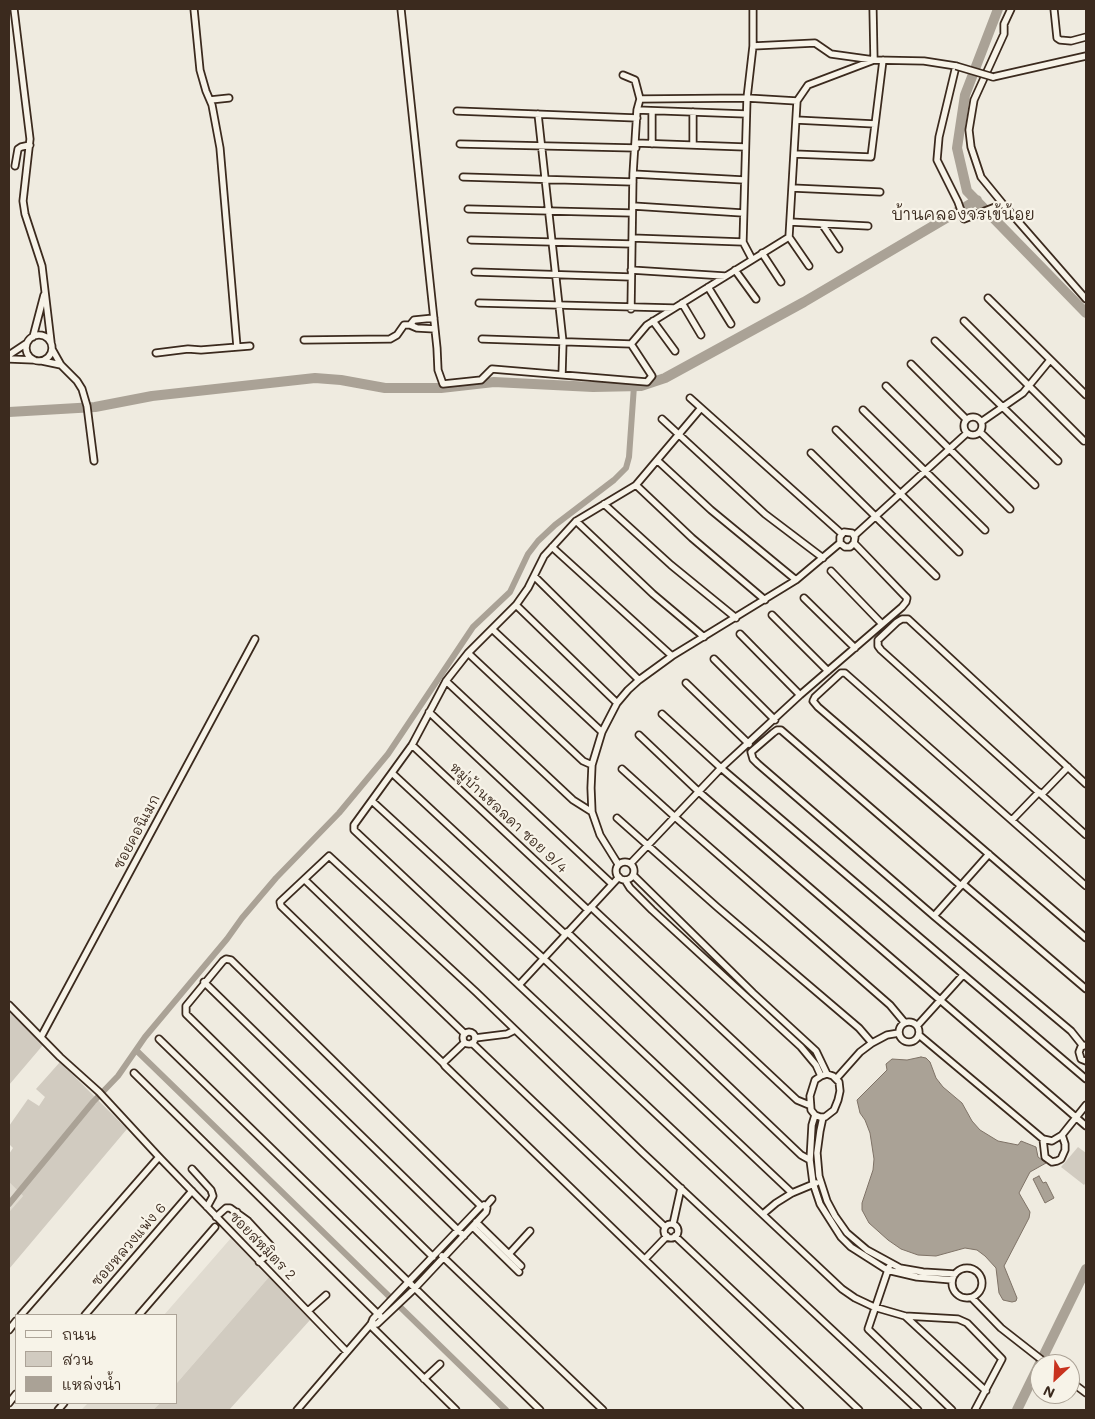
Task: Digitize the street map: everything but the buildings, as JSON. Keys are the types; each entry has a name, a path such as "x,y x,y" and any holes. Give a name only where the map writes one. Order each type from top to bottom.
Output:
{"street":[{"path":"14,9 30,145 23,201 25,214 42,266 52,349 61,365 77,381 87,406 94,460"},
{"path":"194,9 200,70 215,115 220,148 237,347"},
{"path":"401,9 438,370 443,384 481,380 492,369 647,382 652,376 631,344"},
{"path":"752,259 743,242 743,213 746,114 753,46 754,9"},
{"path":"874,9 874,60"},
{"path":"1011,9 1004,24 1004,34 974,100 969,130 971,147 981,177 1000,206 1086,299"},
{"path":"1054,9 1057,38 1071,41 1086,37"},
{"path":"753,46 815,43 831,54 874,60 924,61 956,66 993,77 1086,56"},
{"path":"809,266 789,238 797,101 808,85 874,60"},
{"path":"794,154 871,157 883,60"},
{"path":"956,66 939,137 937,160 965,218 1000,206"},
{"path":"623,75 635,80 640,99 637,110 633,174 631,308"},
{"path":"210,100 229,98"},
{"path":"640,99 747,98 797,101"},
{"path":"637,110 746,114"},
{"path":"456,111 637,118"},
{"path":"652,111 652,144"},
{"path":"693,112 693,145"},
{"path":"538,114 563,342 562,375"},
{"path":"796,120 875,124"},
{"path":"460,144 636,146 652,144 745,147"},
{"path":"14,166 18,149 30,145"},
{"path":"633,174 744,180"},
{"path":"463,177 633,182"},
{"path":"792,188 880,192"},
{"path":"468,209 743,213"},
{"path":"790,222 868,226"},
{"path":"822,224 839,249"},
{"path":"631,344 647,325 789,238"},
{"path":"471,240 743,242"},
{"path":"762,253 781,282"},
{"path":"735,270 756,299"},
{"path":"475,272 725,276"},
{"path":"708,287 731,324"},
{"path":"33,337 45,289"},
{"path":"988,298 1086,395"},
{"path":"478,303 674,308"},
{"path":"682,303 701,335"},
{"path":"410,325 414,320 434,318"},
{"path":"653,321 675,351"},
{"path":"964,321 1084,441"},
{"path":"304,340 390,338 397,335 404,325 435,329"},
{"path":"9,357 37,335 45,336 51,342"},
{"path":"482,339 631,344"},
{"path":"936,341 1058,461"},
{"path":"27,343 27,353 34,360"},
{"path":"156,353 188,349 201,350 250,346"},
{"path":"42,361 49,357 52,349"},
{"path":"9,357 61,365"},
{"path":"980,432 982,422 1030,386 1050,360"},
{"path":"911,364 966,419"},
{"path":"886,386 1010,508"},
{"path":"690,398 842,534"},
{"path":"702,408 636,485 576,521 544,556 516,605 468,653 446,681 412,745 354,825 356,832 842,1289 874,1307 906,1316 958,1318 967,1323 1002,1359 975,1410"},
{"path":"863,410 985,530"},
{"path":"980,432 972,435 967,433 963,426 966,419 973,416 982,422"},
{"path":"662,419 765,514 823,558"},
{"path":"836,430 959,552"},
{"path":"980,432 1035,485"},
{"path":"631,864 721,768 800,695 902,607 907,598 854,543 854,536 967,433"},
{"path":"811,453 936,576"},
{"path":"658,461 711,510 796,580"},
{"path":"636,485 692,538 765,600"},
{"path":"604,504 671,565 736,618"},
{"path":"576,521 653,594 704,638"},
{"path":"842,534 850,532 854,536"},
{"path":"618,864 600,835 592,812 591,788 592,765 602,732 617,703 639,680 672,656 796,580 840,543 842,534"},
{"path":"840,543 847,547 854,543"},
{"path":"552,547 672,656"},
{"path":"831,571 882,624"},
{"path":"534,576 639,680"},
{"path":"804,598 855,648"},
{"path":"516,605 617,703"},
{"path":"772,615 828,671"},
{"path":"1086,784 908,619 902,619 897,622 878,640 878,646 1086,835"},
{"path":"492,629 602,732"},
{"path":"740,634 800,695"},
{"name":"ซอยคอนิเมก","path":"41,1037 255,639"},
{"path":"468,653 583,761 592,765"},
{"path":"714,659 775,720"},
{"path":"1086,886 845,673 841,673 815,697 813,701 818,707 1086,938"},
{"path":"446,681 573,800 592,812"},
{"path":"686,683 749,744"},
{"path":"428,712 612,884"},
{"path":"662,714 721,768 1086,1079"},
{"path":"1086,989 782,730 772,733 752,750 750,755 758,764 1071,1031 1085,1046 1079,1050 1079,1055 1086,1061"},
{"path":"639,735 699,792 1086,1126"},
{"name":"หมู่บ้านชลลดา ซอย 9/4","path":"412,745 797,1100 809,1105"},
{"path":"1012,820 1068,767"},
{"path":"622,769 890,1004 905,1022"},
{"path":"392,773 566,933 802,1155 810,1160"},
{"path":"372,801 543,958 792,1193"},
{"path":"617,818 717,907 859,1028 872,1043"},
{"path":"934,916 989,854"},
{"path":"800,1410 646,1258 281,906 280,902 329,856 476,992 916,1410"},
{"path":"625,880 633,875 634,869 631,864 624,861 618,864 616,871 618,877 625,880 630,888 652,910 801,1047 824,1075"},
{"path":"633,875 736,977 816,1051 824,1075"},
{"path":"519,985 618,877"},
{"path":"305,880 465,1034"},
{"path":"297,1410 371,1325 377,1324 380,1316 407,1296 444,1258 486,1212 484,1206 231,960 226,959 204,982 186,1006 186,1014 436,1254 444,1258 602,1410"},
{"path":"917,1026 964,976"},
{"path":"731,983 736,977"},
{"path":"204,982 464,1236"},
{"name":"ซอยสหมิตร 2","path":"9,1005 99,1092 216,1217 347,1352"},
{"path":"919,1035 914,1041 908,1042 901,1039 899,1033 900,1026 905,1022 912,1022 917,1026 919,1035 1043,1139 1052,1140 1062,1135 1086,1105"},
{"path":"464,1043 468,1045 473,1040 508,1034 515,1030"},
{"path":"465,1034 471,1033 473,1040 665,1227"},
{"path":"836,1079 860,1052 872,1043 887,1035 899,1033"},
{"path":"464,1043 462,1039 465,1034"},
{"path":"159,1039 540,1410"},
{"path":"443,1063 464,1043"},
{"path":"134,1074 380,1316"},
{"path":"824,1075 833,1076 839,1082 838,1100 830,1115 823,1117 815,1115 809,1105 812,1086 815,1080 824,1075"},
{"path":"815,1115 812,1125 810,1160 814,1183 820,1204 840,1237 851,1247 887,1270 917,1277 952,1280"},
{"path":"823,1117 817,1153 821,1182 827,1201 847,1234 868,1250 900,1268 955,1274"},
{"path":"1043,1139 1045,1157 1052,1162 1057,1161 1061,1159 1065,1150 1066,1144 1062,1135"},
{"path":"22,1314 159,1157"},
{"path":"192,1169 211,1190 212,1196 207,1207"},
{"path":"763,1214 792,1193 814,1183 821,1182"},
{"path":"673,1224 681,1188"},
{"name":"ซอยหลวงแพ่ง 6","path":"86,1314 192,1191"},
{"path":"386,1311 458,1230 492,1199"},
{"path":"216,1217 228,1208 237,1212 241,1223 269,1253 259,1262"},
{"path":"665,1227 668,1224 673,1224"},
{"path":"673,1224 678,1229 675,1236"},
{"path":"475,1225 509,1254 520,1269 475,1225"},
{"path":"140,1314 215,1227"},
{"path":"665,1227 664,1232 667,1236"},
{"path":"509,1254 530,1230"},
{"path":"646,1258 667,1236"},
{"path":"667,1236 675,1236 859,1410"},
{"path":"890,1264 868,1329 952,1410"},
{"path":"969,1268 982,1277 982,1287 977,1296 966,1299 957,1295 952,1285 952,1280 959,1270 969,1268"},
{"path":"308,1312 326,1295"},
{"path":"972,1298 1001,1328 1035,1354"},
{"path":"906,1316 986,1391"},
{"path":"371,1325 456,1410"},
{"path":"424,1379 440,1364"}],"shaded area":[{"path":"9,1182 23,1196 9,1212"},
{"path":"231,1238 269,1277 178,1382 178,1314 165,1314"},
{"path":"87,1404 159,1404 153,1410 81,1410"}],"green space":[{"path":"9,1011 43,1045 9,1085"},
{"path":"60,1062 127,1129 9,1269 9,1212 23,1196 9,1182 9,1154 13,1148 9,1144 9,1126 28,1099 39,1106 45,1097 36,1089"},
{"path":"1078,1147 1086,1153 1086,1182 1084,1185 1061,1167"},
{"path":"269,1277 310,1320 229,1410 153,1410 159,1404 178,1404 178,1382"}],"water":[{"path":"921,1057 926,1058 930,1062 936,1078 943,1087 962,1103 972,1121 980,1130 998,1141 1018,1145 1021,1141 1036,1147 1038,1157 1046,1163 1030,1172 1019,1193 1030,1212 1029,1218 1004,1266 1017,1298 1016,1301 1003,1300 999,1293 996,1268 977,1250 965,1248 936,1256 918,1255 901,1249 888,1240 869,1223 862,1210 862,1203 873,1170 874,1159 870,1133 860,1113 857,1100 887,1070 886,1064 892,1059 907,1060"},
{"path":"1039,1176 1043,1183 1046,1182 1054,1198 1045,1203 1033,1179"}],"waterway":[{"path":"998,9 965,95 957,148 967,191 1086,313"},
{"path":"9,412 95,407 152,396 315,378 341,380 385,388 441,388 494,382 593,387 641,386 665,378 804,302 977,200"},
{"path":"9,1204 93,1102 118,1076 145,1037 227,939 242,918 276,878 339,813 388,754 473,627 510,592 528,554 538,541 555,525 614,480 626,468 629,457 634,386"},
{"path":"138,1052 506,1410"},
{"path":"1017,1410 1086,1269"}],"district":[{"name":"บ้านคลองจรเข้น้อย","path":"963,215"}]}
